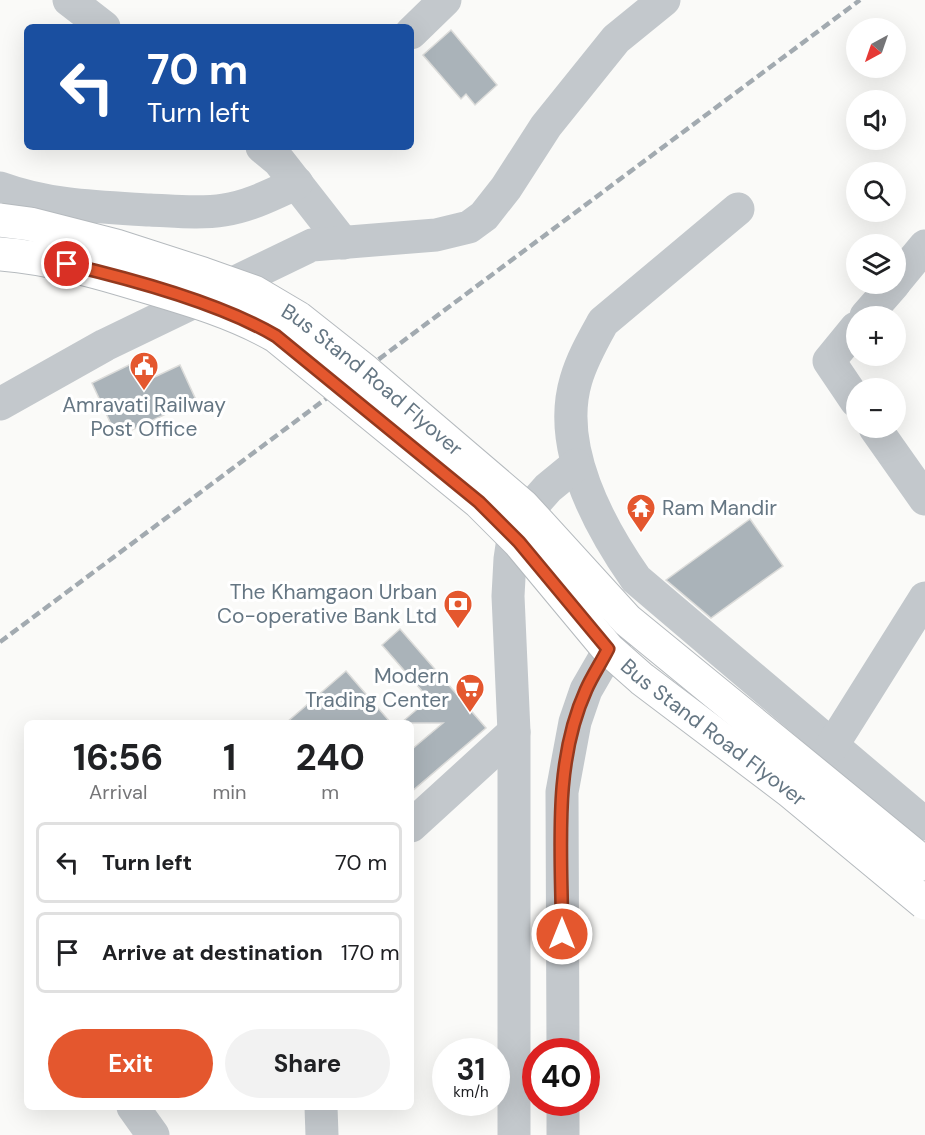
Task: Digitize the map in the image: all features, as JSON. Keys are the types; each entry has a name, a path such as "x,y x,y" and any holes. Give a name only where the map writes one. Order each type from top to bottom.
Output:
{"main road":[{"name":"Bus Stand Road Flyover","path":"0,220 30,224 116,246 203,274 254,292 298,318 365,370 523,506 627,620 925,864"},
{"name":"Bus Stand Road Flyover","path":"0,254 44,259 90,270 199,302 250,321 276,336 479,502 519,542 608,649 642,679 790,791 925,903"}],"street":[{"path":"69,0 100,24"},
{"path":"414,30 445,0"},
{"path":"0,404 105,345 312,245 436,235 469,227 484,216 506,188 546,126 616,39 664,0"},
{"path":"0,188 31,200 68,206 196,212 251,204 283,159 343,243"},
{"path":"738,208 603,322 592,341 576,380 571,407 576,465 615,550 636,579 925,824"},
{"path":"906,269 925,246"},
{"path":"875,306 885,294"},
{"path":"846,340 829,361 846,386"},
{"path":"882,438 925,499"},
{"path":"514,1135 514,732 508,596 513,539 525,514 548,488 576,465"},
{"path":"832,746 925,598"},
{"path":"563,1038 562,792 575,722 586,690 627,620"},
{"path":"414,823 514,732"},
{"path":"321,1110 322,1135"},
{"path":"563,1116 563,1135"}],"building":[{"path":"451,30 497,85 475,105 466,94 461,99 423,55"},
{"name":"Amravati Railway Post Office","path":"133,363 142,383 180,365 196,400 117,437 92,383"},
{"path":"750,519 783,566 711,618 666,580"},
{"path":"400,629 486,728 414,789 414,747 443,723 414,723 414,720 404,720 429,699 382,645"},
{"path":"346,671 388,720 289,720"}],"railway":[{"path":"0,642 860,0"}],"place":[{"name":"Amravati Railway Post Office","path":"144,392"},
{"name":"Ram Mandir","path":"641,534"},
{"name":"The Khamgaon Urban Co-operative Bank Ltd","path":"458,630"},
{"name":"Modern Trading Center","path":"470,714"}],"route":[{"path":"67,264 199,302 250,321 276,336 479,502 519,542 608,649 586,690 567,755 562,792 562,934"}]}
